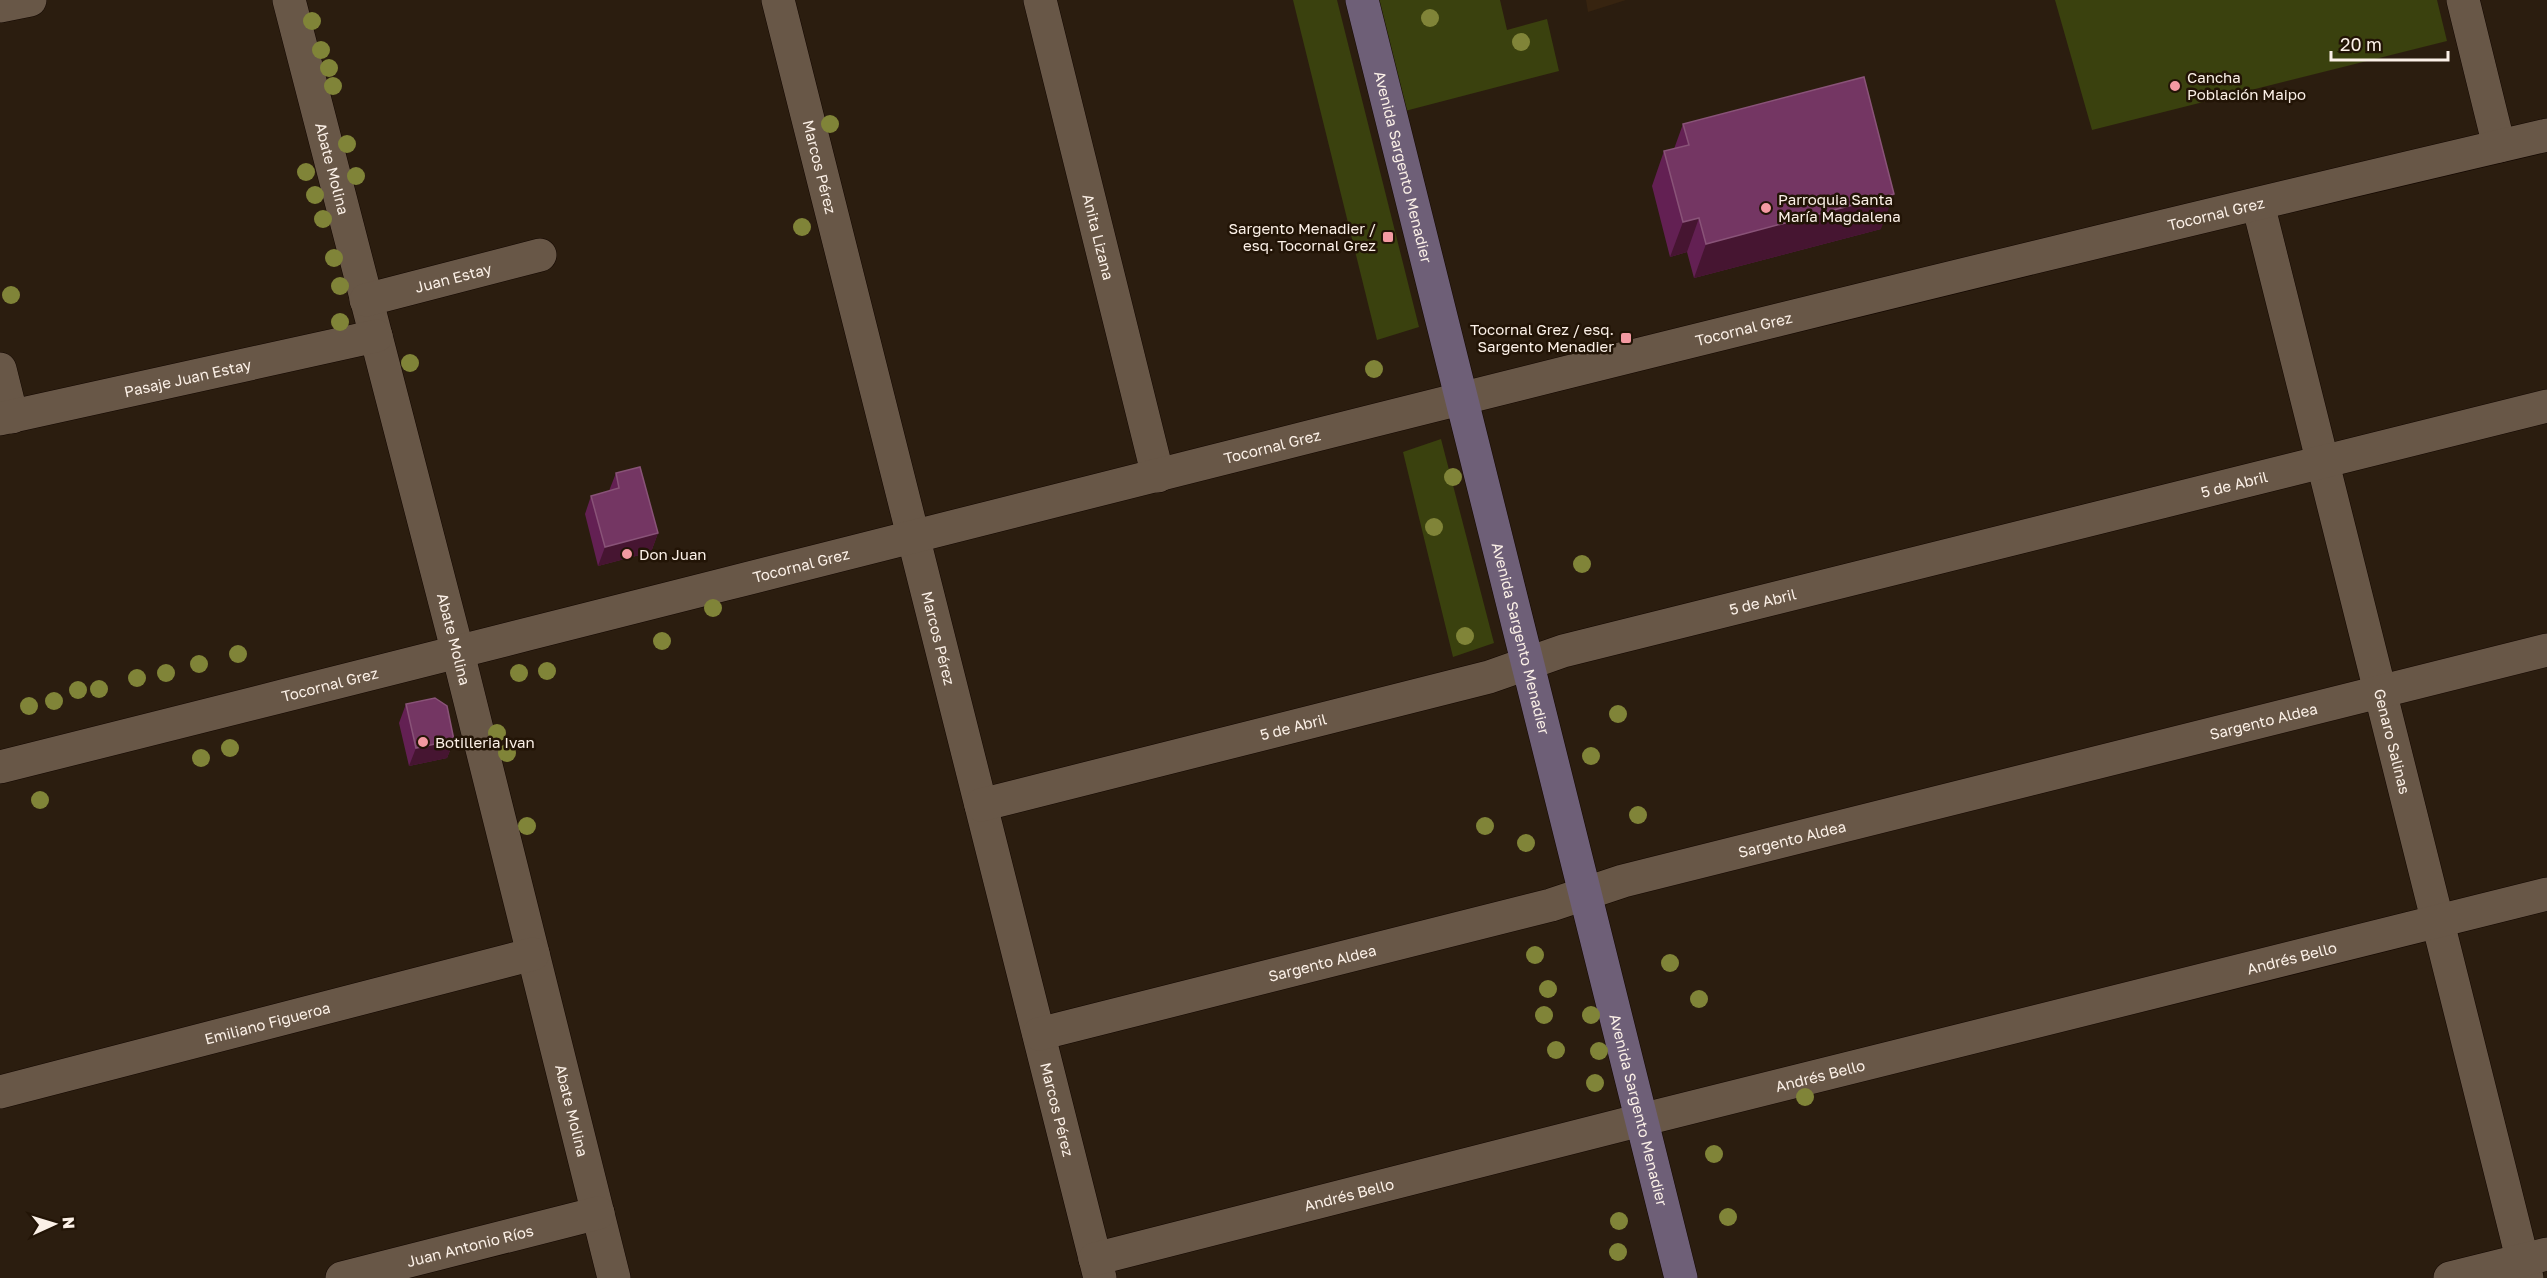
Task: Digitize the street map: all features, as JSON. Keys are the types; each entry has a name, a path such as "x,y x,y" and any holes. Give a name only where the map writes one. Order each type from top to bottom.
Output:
{"main road":[{"name":"Avenida Sargento Menadier","path":"1362,0 1681,1278"}],"street":[{"path":"0,6 30,0"},
{"name":"Abate Molina","path":"290,0 458,653 614,1278"},
{"name":"Marcos Pérez","path":"778,0 1097,1269"},
{"name":"Anita Lizana","path":"1040,0 1158,476"},
{"path":"2463,0 2499,146"},
{"name":"Tocornal Grez","path":"0,768 1462,398 2547,135"},
{"name":"Genaro Salinas","path":"2258,204 2437,922 2532,1264"},
{"name":"Juan Estay","path":"366,300 540,255"},
{"name":"Pasaje Juan Estay","path":"6,418 376,336"},
{"path":"0,369 6,418"},
{"name":"5 de Abril","path":"981,806 1489,677 1563,651 2547,406"},
{"name":"Sargento Aldea","path":"1039,1034 1551,905 1623,881 2547,650"},
{"name":"Andrés Bello","path":"1097,1269 1641,1120 2547,894"},
{"name":"Emiliano Figueroa","path":"0,1092 533,954"},
{"name":"Juan Antonio Ríos","path":"342,1278 598,1213"},
{"path":"2450,1278 2532,1264"}],"shaded area":[{"path":"1586,0 1626,0 1588,12"}],"green space":[{"path":"1293,0 1337,0 1419,327 1377,340"},
{"path":"1379,0 1500,0 1507,30 1547,19 1559,71 1405,111"},
{"name":"Cancha Población Maipo","path":"2055,0 2437,0 2447,41 2092,130"},
{"path":"1441,439 1494,643 1453,657 1403,452"}],"building":[{"name":"Parroquia Santa María Magdalena","path":"1864,77 1894,194 1706,244 1699,218 1683,222 1664,151 1689,145 1683,124"},
{"path":"640,467 658,533 605,547 591,496 619,488 616,473"},
{"path":"435,698 447,706 454,740 416,748 406,704"}],"place":[{"name":"Cancha Población Maipo","path":"2175,86"},
{"name":"Parroquia Santa María Magdalena","path":"1766,208"},
{"name":"Sargento Menadier / esq. Tocornal Grez","path":"1388,237"},
{"name":"Tocornal Grez / esq. Sargento Menadier","path":"1626,338"},
{"name":"Don Juan","path":"627,554"},
{"name":"Botilleria Ivan","path":"423,742"}]}
